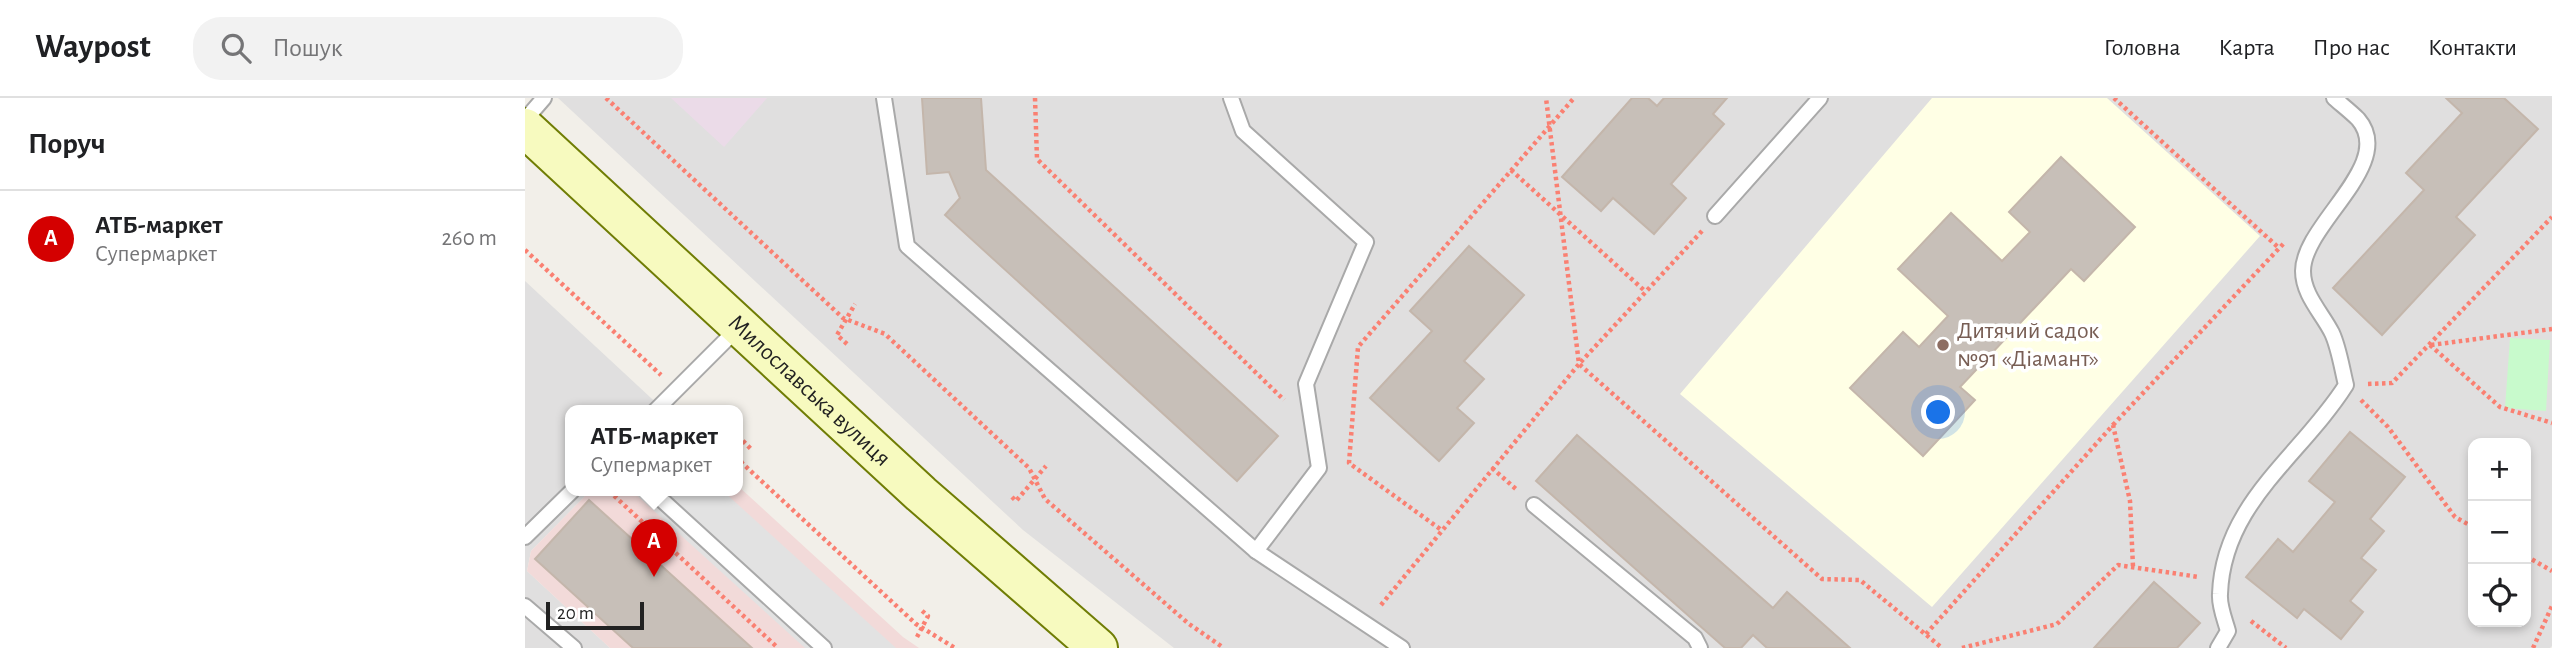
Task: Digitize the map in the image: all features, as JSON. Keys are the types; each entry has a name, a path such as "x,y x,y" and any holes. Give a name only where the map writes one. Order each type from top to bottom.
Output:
{"main road":[{"name":"Милославська вулиця","path":"525,128 970,538 1098,648"}],"lane":[{"path":"525,120 544,98"},
{"path":"884,98 907,246 1256,551 1402,648"},
{"path":"1231,98 1243,131 1366,243 1306,384 1319,467 1256,551"},
{"path":"1716,216 1820,98"},
{"path":"2218,648 2228,631 2219,596 2226,554 2246,507 2325,419 2346,385 2333,334 2310,299 2302,274 2307,248 2366,163 2366,143 2360,121 2334,98"},
{"path":"661,405 740,326"},
{"path":"525,537 567,496"},
{"path":"657,496 824,648"},
{"path":"1534,505 1695,638 1700,648"},
{"path":"525,606 574,648"}],"path":[{"path":"606,98 848,320 885,334 1029,468 1045,499 1189,624 1224,648"},
{"path":"1035,98 1037,159 1313,428"},
{"path":"1546,98 1579,364 1822,579 1860,580 1942,648"},
{"path":"1440,529 1349,463 1358,347 1574,98"},
{"path":"2114,98 2279,248"},
{"path":"1511,170 1646,292"},
{"path":"1365,625 1440,529 1579,364 1716,216"},
{"path":"2346,385 2392,383 2552,217"},
{"path":"1926,634 2113,425 2290,236 2307,248"},
{"path":"525,250 677,390"},
{"path":"847,344 837,335 855,304"},
{"path":"2430,345 2552,329"},
{"path":"2430,345 2500,407 2552,423"},
{"path":"2346,385 2388,427 2455,517 2468,524"},
{"path":"2113,425 2130,501 2133,567"},
{"path":"743,441 752,450"},
{"path":"743,464 922,627 955,648"},
{"path":"1012,497 1016,501 1034,477 1047,466"},
{"path":"1492,468 1534,505"},
{"path":"614,496 778,648"},
{"path":"2531,559 2552,571"},
{"path":"1962,648 2057,624 2117,565 2222,580"},
{"path":"2533,648 2552,606"},
{"path":"917,637 928,616 920,609"}],"shaded area":[{"path":"558,98 2552,98 2550,648 1174,648 1023,530"},
{"path":"671,98 767,98 724,147"},
{"name":"Дитячий садок №91 «Діамант»","path":"1932,98 2107,98 2260,236 1932,607 1680,394"},
{"path":"525,281 659,405 565,405 565,496 585,496 531,551 527,571 610,648 525,648"},
{"path":"743,491 903,637 919,648 610,648 527,571 531,551 585,496 743,496"},
{"path":"638,496 729,496 896,648 805,648"}],"green space":[{"path":"2510,338 2550,340 2546,411 2505,408"}],"building":[{"path":"922,98 981,98 986,170 1278,436 1237,481 945,215 960,198 949,172 927,174"},
{"path":"1632,98 1648,98 1657,106 1664,98 1727,98 1713,114 1724,124 1671,184 1686,198 1654,234 1613,198 1601,211 1562,177"},
{"path":"2446,98 2504,98 2538,129 2456,217 2475,235 2382,335 2333,288 2424,190 2406,173 2462,113"},
{"path":"2061,157 2135,227 2084,281 2071,269 1960,387 1975,400 1923,456 1850,388 1903,332 1919,347 1948,316 1898,269 1951,213 2002,261 2030,232 2009,212"},
{"path":"1469,246 1524,295 1464,361 1484,379 1457,408 1474,423 1439,461 1370,398 1432,331 1410,311"},
{"path":"2350,432 2405,477 2370,519 2384,531 2361,558 2376,570 2350,601 2363,612 2341,639 2304,609 2297,618 2246,577 2278,539 2293,552 2335,502 2309,481"},
{"path":"1577,435 1773,608 1787,592 1850,648 1767,648 1753,635 1741,648 1725,648 1536,481"},
{"path":"589,500 752,648 633,648 535,559"},
{"path":"2154,582 2200,623 2177,648 2094,648"}],"place":[{"name":"Дитячий садок №91 «Діамант»","path":"1943,345"},
{"name":"АТБ-маркет","path":"654,577"}]}
